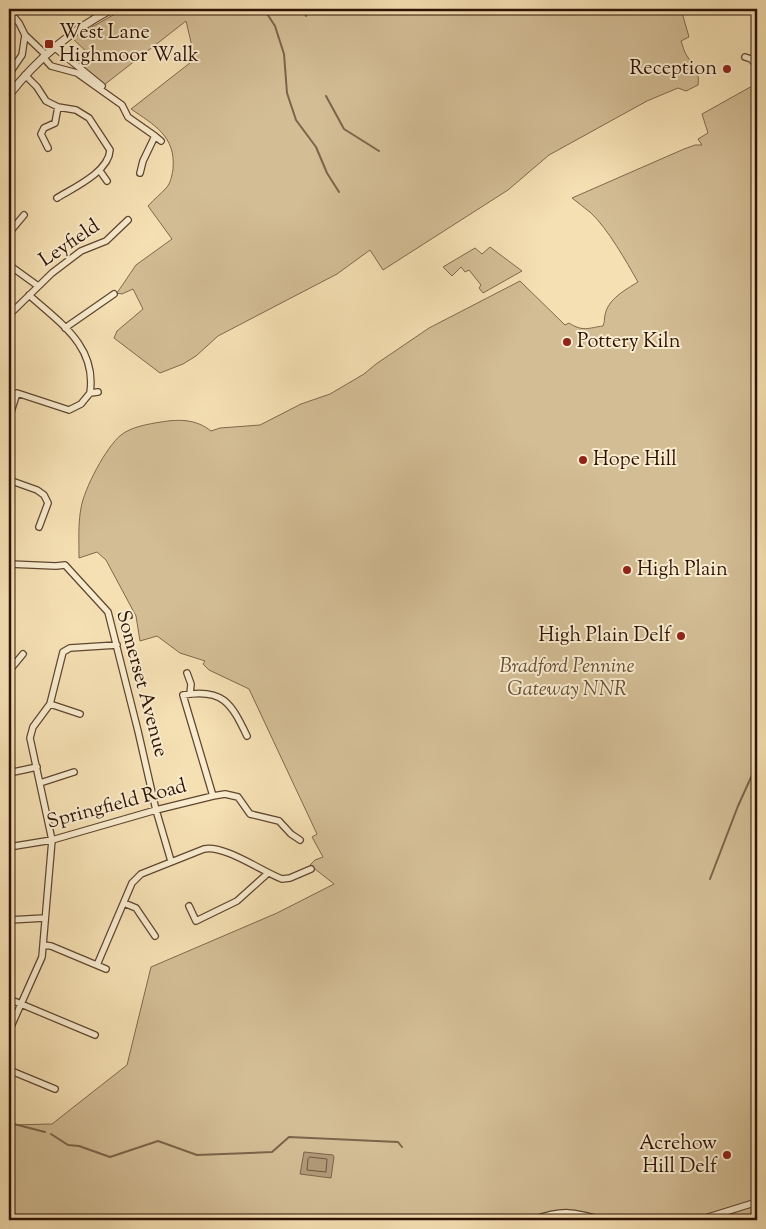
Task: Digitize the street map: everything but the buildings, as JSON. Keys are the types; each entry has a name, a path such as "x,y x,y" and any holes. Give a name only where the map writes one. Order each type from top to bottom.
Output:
{"street":[{"path":"93,9 98,16"},
{"path":"9,95 25,75 54,47 98,16 112,9"},
{"path":"9,11 19,23 25,35 45,56 51,66 78,73 122,105 128,117 161,141"},
{"path":"9,74 22,55 25,35"},
{"path":"54,47 102,86"},
{"path":"745,57 751,59 757,66"},
{"path":"25,75 46,101 58,107 83,114 89,118 110,150 108,159 97,172 56,198"},
{"path":"48,148 41,134 44,128 55,123 58,107"},
{"path":"140,173 143,161 156,136"},
{"path":"97,172 107,181"},
{"path":"9,233 24,215"},
{"name":"Leyfield","path":"9,315 52,273 81,251 106,241 128,220"},
{"path":"9,265 38,286"},
{"path":"9,418 17,393 69,410 81,404 90,393 90,371 86,353 66,328 29,294"},
{"path":"66,328 114,294"},
{"path":"90,393 98,392"},
{"path":"9,480 38,490 44,495 48,504 39,527"},
{"name":"Somerset Avenue","path":"9,564 65,565 75,578 106,608 156,810 171,861"},
{"path":"9,1031 42,957 52,840 30,734 50,704 61,656 66,650 116,645"},
{"path":"9,671 23,654"},
{"path":"187,673 191,684 190,694"},
{"path":"213,796 183,695 200,692 209,693 223,699 235,713 247,736"},
{"path":"50,704 80,714"},
{"path":"9,773 37,767"},
{"path":"40,783 74,772"},
{"name":"Springfield Road","path":"9,847 52,840 156,810 225,794 234,795 240,799 250,814 279,821 291,834 300,840"},
{"path":"97,965 132,883 137,876 204,849 214,848 222,850 282,880 311,869"},
{"path":"188,906 196,921 237,901 267,874"},
{"path":"124,903 136,908 155,936"},
{"path":"9,920 45,918"},
{"path":"43,945 50,946 106,969"},
{"path":"9,999 95,1035"},
{"path":"9,1070 55,1089"},
{"path":"699,1220 757,1202"},
{"path":"533,1220 566,1212 603,1220"},
{"path":"364,1220 385,1220"}],"green space":[{"path":"124,9 681,9 689,37 681,41 685,53 697,73 698,85 686,91 678,88 647,101 549,155 508,190 383,270 370,250 337,274 218,336 196,356 183,364 160,373 114,338 117,331 143,309 133,289 122,294 117,293 136,265 172,239 148,206 167,187 170,181 173,169 171,148 162,133 155,126 131,109 195,59 186,21 104,85 81,67 89,54 72,38"},
{"name":"Bradford Pennine Gateway NNR","path":"757,79 757,1220 424,1220 381,1217 386,1220 9,1220 9,1125 52,1124 127,1065 151,967 277,913 334,884 310,865 315,860 323,857 312,837 317,834 249,689 209,670 203,664 205,661 180,653 157,636 140,641 136,616 106,560 97,552 79,558 81,508 86,490 103,458 121,435 145,425 181,420 199,424 211,431 220,428 260,425 301,404 330,394 364,374 429,328 520,281 565,325 569,323 578,328 586,329 603,326 607,309 613,300 638,282 604,228 591,213 572,198 684,149 695,145 702,145 698,139 708,133 702,114 754,85"},
{"path":"490,247 522,271 483,293 479,288 481,285 469,270 465,272 461,267 452,276 443,267 475,248 482,254"}],"water":[{"path":"304,1152 333,1155 331,1178 300,1174"}],"waterway":[{"path":"264,9 275,26 284,54 287,93 296,120 316,147 327,173 339,192"},
{"path":"304,9 306,16"},
{"path":"326,96 344,129 379,151"},
{"path":"710,879 738,806 757,764"},
{"path":"9,1125 14,1124 45,1132"},
{"path":"51,1134 68,1145 79,1146 110,1157 158,1141 197,1155 272,1152 289,1137 398,1142 402,1147"}],"place":[{"name":"West Lane Highmoor Walk","path":"49,44"},
{"name":"Reception","path":"727,69"},
{"name":"Pottery Kiln","path":"567,342"},
{"name":"Hope Hill","path":"583,460"},
{"name":"High Plain","path":"627,570"},
{"name":"High Plain Delf","path":"681,636"},
{"name":"Acrehow Hill Delf","path":"727,1155"}]}
